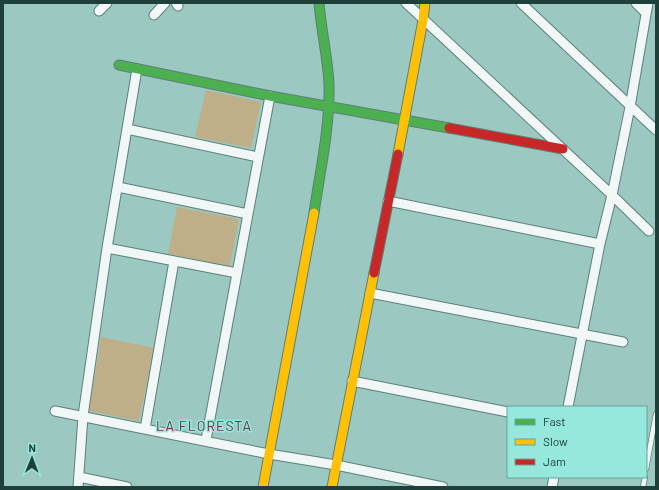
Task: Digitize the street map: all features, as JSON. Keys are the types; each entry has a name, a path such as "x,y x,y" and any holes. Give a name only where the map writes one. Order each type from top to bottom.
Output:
{"street":[{"path":"99,11 107,3"},
{"path":"154,15 165,3"},
{"path":"263,487 304,273 328,121 328,61 319,3"},
{"path":"406,3 649,231"},
{"path":"332,487 404,121 425,3"},
{"path":"521,3 656,130"},
{"path":"636,3 646,13"},
{"path":"568,406 600,244 612,195 630,107 648,3"},
{"path":"119,65 270,96 563,149"},
{"path":"78,487 83,416 107,248 137,69"},
{"path":"206,440 270,96"},
{"path":"127,129 258,157"},
{"path":"118,187 248,214"},
{"path":"388,201 600,244"},
{"path":"107,248 237,273"},
{"path":"145,429 174,261"},
{"path":"370,293 623,342"},
{"path":"352,381 507,412"},
{"path":"55,411 442,487"},
{"path":"79,477 127,487"}],"lane":[{"path":"647,464 656,414"}],"shaded area":[{"path":"206,90 261,102 251,148 195,137"},
{"path":"177,207 239,219 230,266 168,254"},
{"path":"101,337 154,348 139,421 89,411"}],"traffic: fast":[{"path":"314,213 324,149 329,101 326,54 319,3"},
{"path":"119,65 270,96 449,128"}],"traffic: slow":[{"path":"398,154 425,3"},
{"path":"263,487 314,213"},
{"path":"332,487 374,273"}],"traffic: jam":[{"path":"449,128 563,149"},
{"path":"374,273 398,154"}],"district":[{"name":"LA FLORESTA","path":"204,426"}]}
